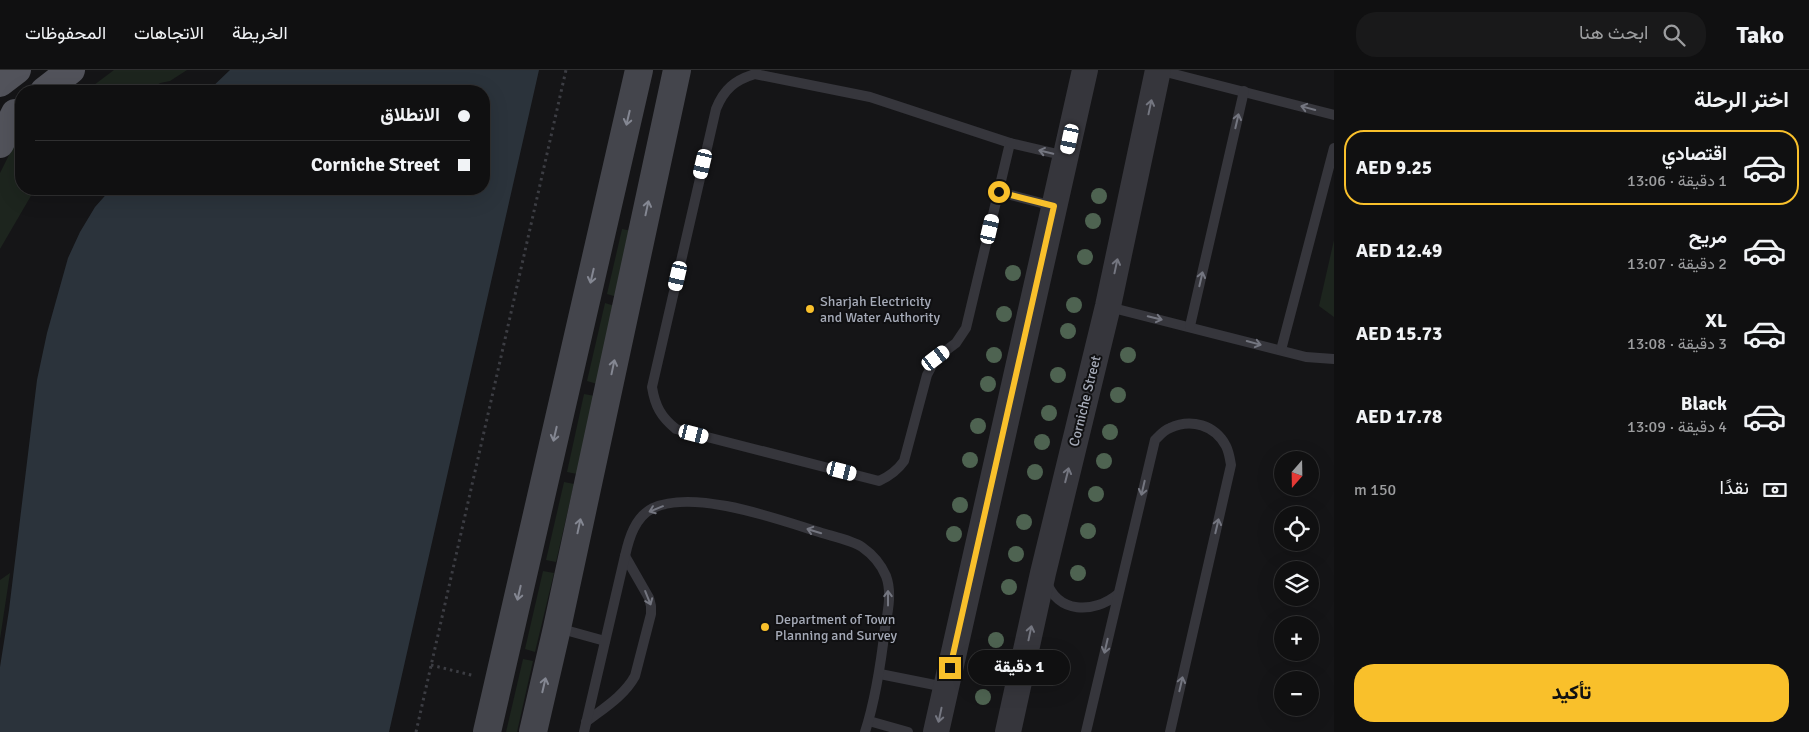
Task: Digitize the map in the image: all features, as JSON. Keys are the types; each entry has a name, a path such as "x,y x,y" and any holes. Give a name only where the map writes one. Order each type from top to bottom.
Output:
{"main road":[{"path":"0,83 17,70"},
{"path":"52,85 71,70"},
{"path":"487,732 639,70"},
{"path":"533,732 677,70"},
{"path":"0,144 12,115"}],"street":[{"path":"936,732 1054,206 1067,157 1085,70"},
{"name":"Corniche Street","path":"1008,732 1043,573 1108,306 1158,70"}],"lane":[{"path":"1158,70 1334,115"},
{"path":"1010,143 966,328 956,343 936,358 931,366 923,384 904,460 898,470 879,480 676,429 666,421 654,400 652,387 716,109 721,96 730,86 742,78 755,74 858,93 1010,143 1067,157"},
{"path":"1190,326 1244,92"},
{"path":"1281,350 1334,148"},
{"path":"999,192 1054,206"},
{"path":"1108,306 1316,359 1334,359"},
{"path":"1086,732 1155,440 1168,429 1184,423 1202,425 1217,434 1228,448 1231,465 1170,732"},
{"path":"585,727 632,531 645,514 653,508 678,502 705,502 764,515 860,545 876,559 886,577 889,597 880,674 865,732"},
{"path":"585,727 631,684 635,676 651,614 649,598 625,556"},
{"path":"1043,573 1047,585 1054,595 1064,603 1076,607 1088,608 1099,606 1118,594"},
{"path":"557,628 605,641"},
{"path":"880,674 946,687"},
{"path":"869,721 908,732"}],"path":[{"path":"416,732 566,70"},
{"path":"431,665 472,675"}],"shaded area":[{"path":"114,70 187,70 170,81 157,85 94,85"},
{"path":"230,70 539,70 389,732 0,732 0,667 9,610 37,380 47,333 68,258 80,232 95,207 106,195 490,195 490,85 214,85"},
{"path":"15,143 15,195 31,195 0,249 0,173"},
{"path":"622,229 632,231 617,297 607,294"},
{"path":"1334,240 1334,317 1319,306"},
{"path":"605,303 615,306 597,384 587,381"},
{"path":"584,394 595,396 577,474 567,472"},
{"path":"564,482 574,484 556,562 546,560"},
{"path":"543,571 554,573 535,652 525,649"},
{"path":"10,573 0,639 0,580"},
{"path":"523,659 533,661 517,732 506,732"}],"place":[{"name":"Sharjah Electricity and Water Authority","path":"810,309"},
{"name":"Department of Town Planning and Survey","path":"765,627"}],"route":[{"path":"950,668 1054,206 999,192"}]}
